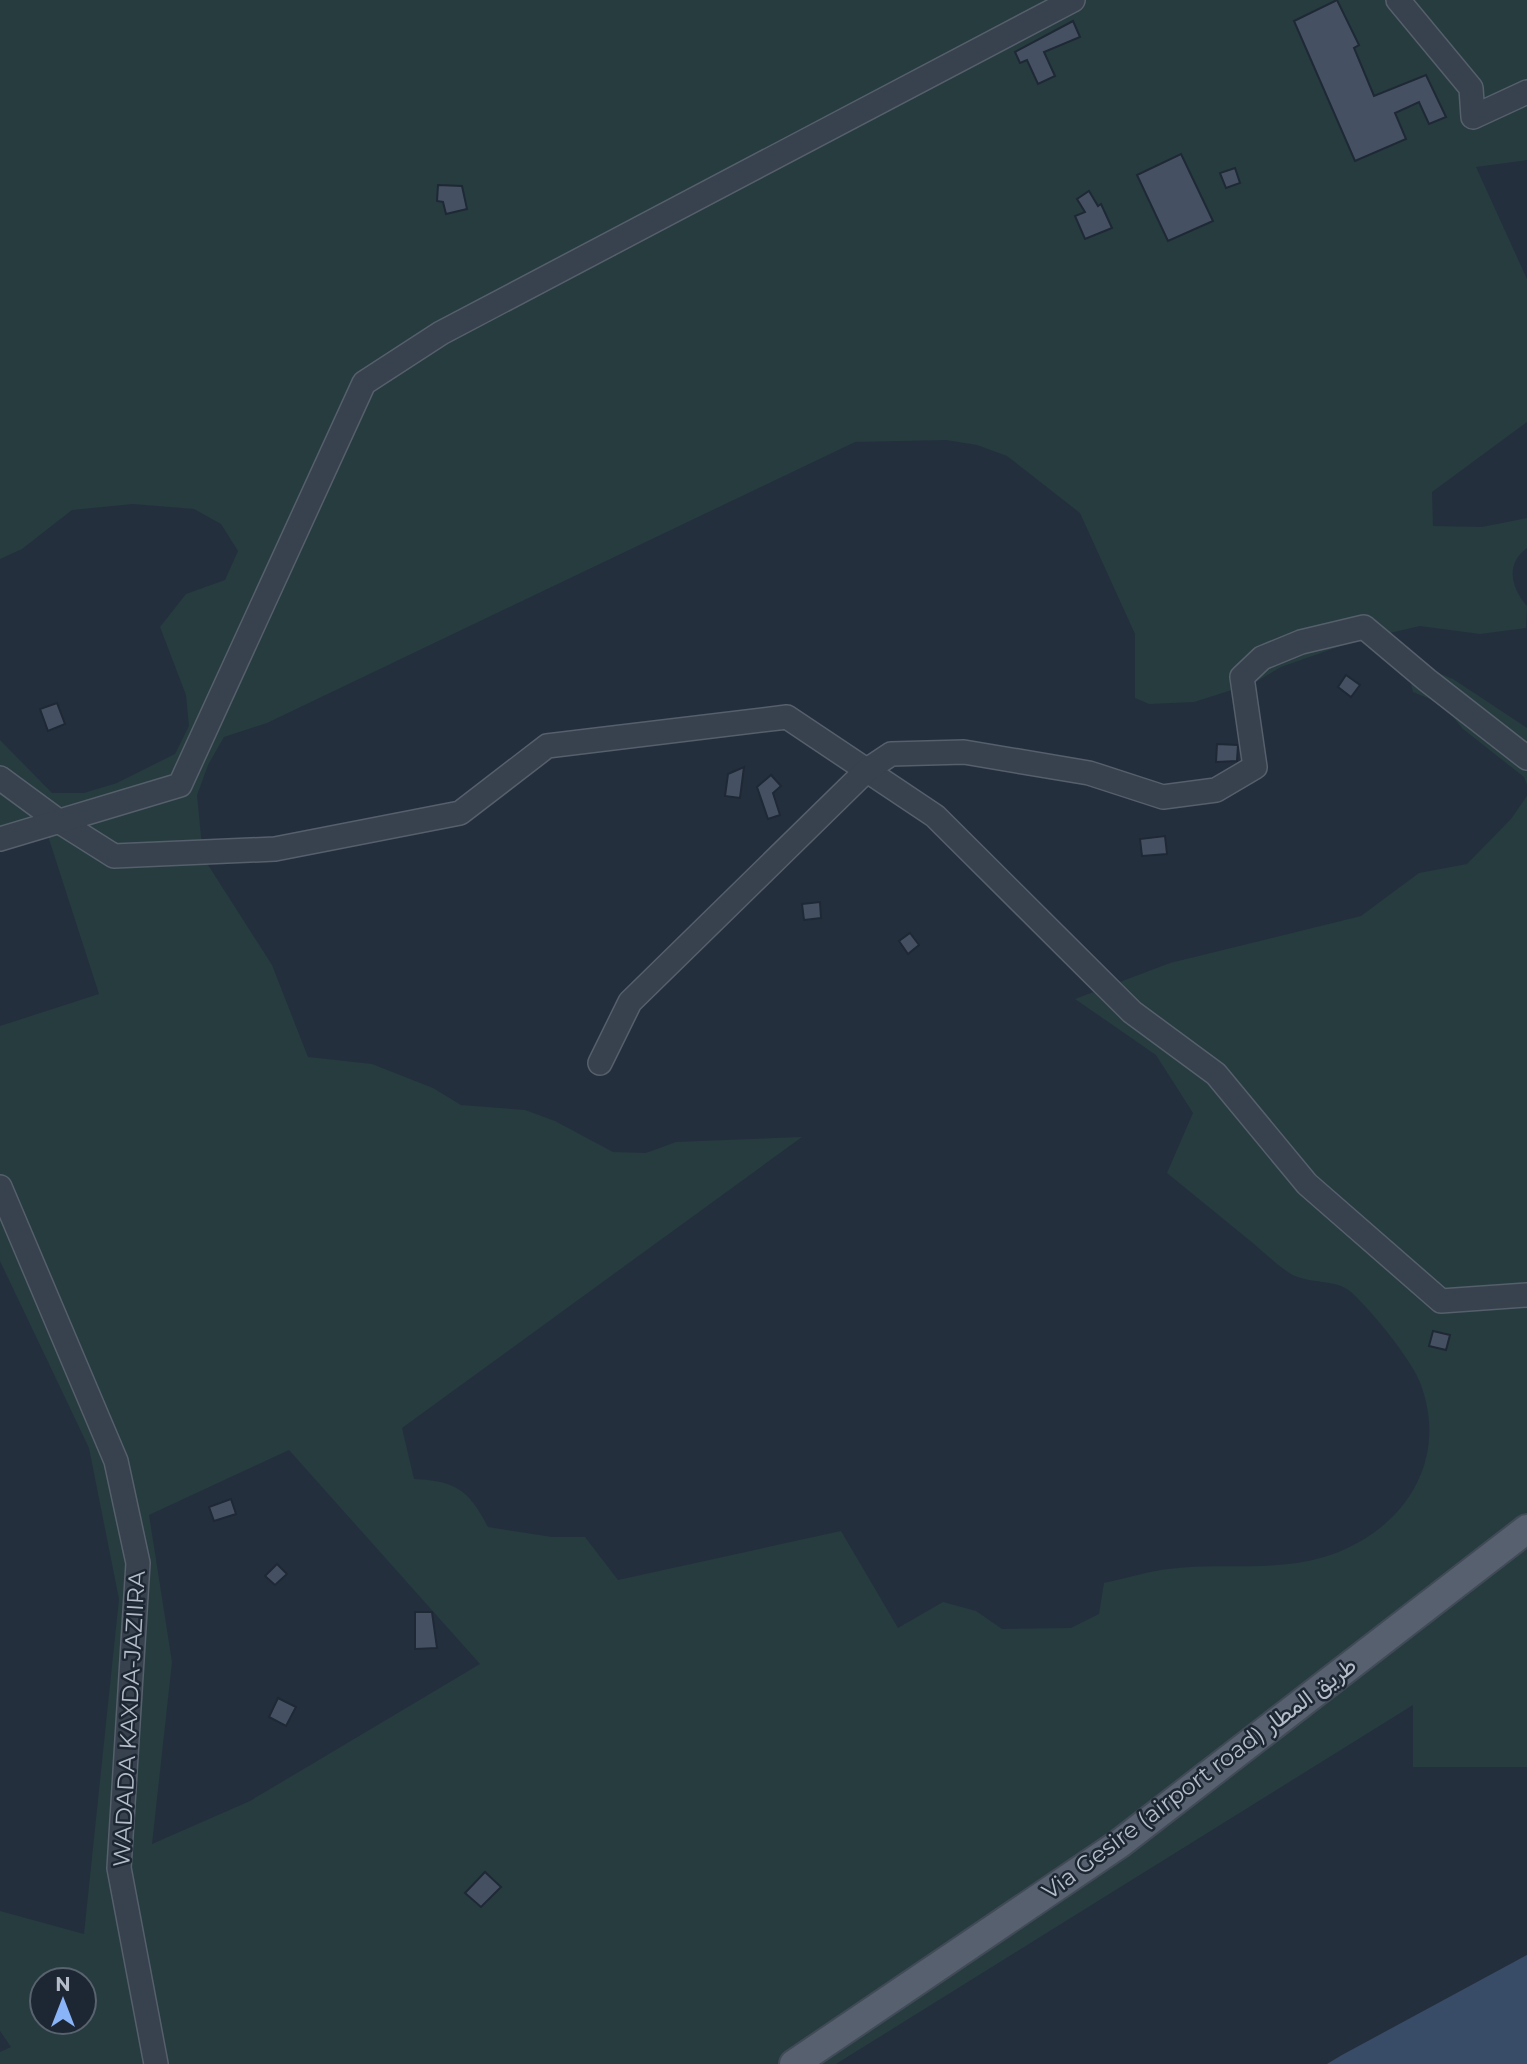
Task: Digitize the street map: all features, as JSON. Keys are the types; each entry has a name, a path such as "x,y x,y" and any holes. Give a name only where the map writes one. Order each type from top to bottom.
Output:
{"main road":[{"name":"Via Gesire (airport road) طريق المطار","path":"794,2064 1119,1844 1527,1530"}],"street":[{"path":"0,839 180,785 364,383 441,333 1073,0"},
{"path":"1398,0 1471,88 1473,117 1527,92"},
{"path":"600,1063 630,1003 867,771 891,754 964,752 1089,773 1163,797 1216,790 1255,767 1241,677 1262,658 1301,642 1364,627 1527,758"},
{"path":"0,778 57,820 114,856 275,849 460,813 547,746 787,717 935,816 1132,1012 1216,1074 1307,1184 1441,1301 1527,1295"},
{"name":"WADADA KAXDA-JAZIIRA","path":"0,1186 116,1461 138,1563 119,1867 156,2064"}],"green space":[{"path":"0,0 1527,0 1527,160 1476,167 1527,279 1527,422 1432,492 1433,526 1482,527 1527,518 1527,548 1515,561 1513,569 1517,592 1527,606 1526,628 1480,634 1420,626 1355,641 1281,667 1254,683 1194,702 1149,704 1135,698 1135,634 1080,513 1007,456 977,445 946,440 855,442 267,723 224,737 208,765 197,795 203,857 272,965 308,1057 372,1064 433,1088 461,1105 525,1110 555,1121 613,1152 646,1153 676,1142 802,1137 402,1428 414,1479 441,1482 460,1490 474,1504 488,1527 552,1537 585,1537 618,1580 841,1531 898,1628 943,1602 976,1611 1002,1629 1071,1628 1099,1614 1104,1583 1140,1574 1202,1566 1284,1565 1324,1557 1351,1546 1375,1532 1396,1514 1412,1492 1423,1469 1429,1442 1428,1414 1417,1375 1380,1323 1359,1300 1338,1285 1298,1277 1286,1271 1167,1173 1193,1113 1156,1055 1075,999 1170,963 1361,916 1419,873 1467,864 1511,819 1527,796 1527,1767 1413,1767 1413,1705 836,2064 0,2064 0,2052 11,2047 0,2031 0,1911 84,1934 119,1599 89,1448 0,1261 0,1026 99,994 48,836 0,851 0,740 52,793 84,793 117,783 175,754 189,726 186,695 160,627 186,594 225,580 238,551 221,524 194,509 133,504 72,510 22,549 0,559","holes":["289,1450 480,1664 250,1801 152,1844 172,1662 149,1515"]},
{"path":"1424,667 1453,679 1527,728 1527,785 1524,777 1463,729 1442,704 1413,692 1407,668"}],"water":[{"path":"1527,1955 1527,2064 1327,2064 1342,2055"}],"building":[{"path":"1337,0 1359,45 1354,48 1374,96 1426,75 1446,117 1429,124 1419,102 1395,113 1406,139 1355,161 1294,21"},
{"path":"1073,21 1080,37 1044,52 1055,76 1038,84 1027,60 1020,63 1015,52"},
{"path":"1181,154 1213,221 1168,241 1137,175"},
{"path":"1235,168 1240,183 1226,188 1220,173"},
{"path":"438,185 462,186 467,209 446,214 443,202 437,201"},
{"path":"1089,191 1098,206 1101,204 1112,228 1085,239 1075,216 1085,212 1077,199"},
{"path":"1346,675 1360,685 1351,697 1338,687"},
{"path":"57,703 65,724 48,731 40,709"},
{"path":"1217,744 1238,745 1237,761 1216,762"},
{"path":"744,767 740,798 725,796 728,774"},
{"path":"771,775 781,786 773,793 780,815 768,819 757,787"},
{"path":"1165,836 1167,854 1142,856 1140,839"},
{"path":"820,902 821,918 804,920 802,904"},
{"path":"910,933 919,945 908,954 899,941"},
{"path":"1433,1331 1450,1335 1446,1350 1429,1346"},
{"path":"231,1499 236,1514 214,1521 209,1507"},
{"path":"277,1564 287,1574 275,1585 265,1576"},
{"path":"415,1612 432,1612 437,1648 415,1649"},
{"path":"278,1698 296,1707 286,1726 269,1717"},
{"path":"485,1872 501,1887 481,1907 465,1893"}]}
